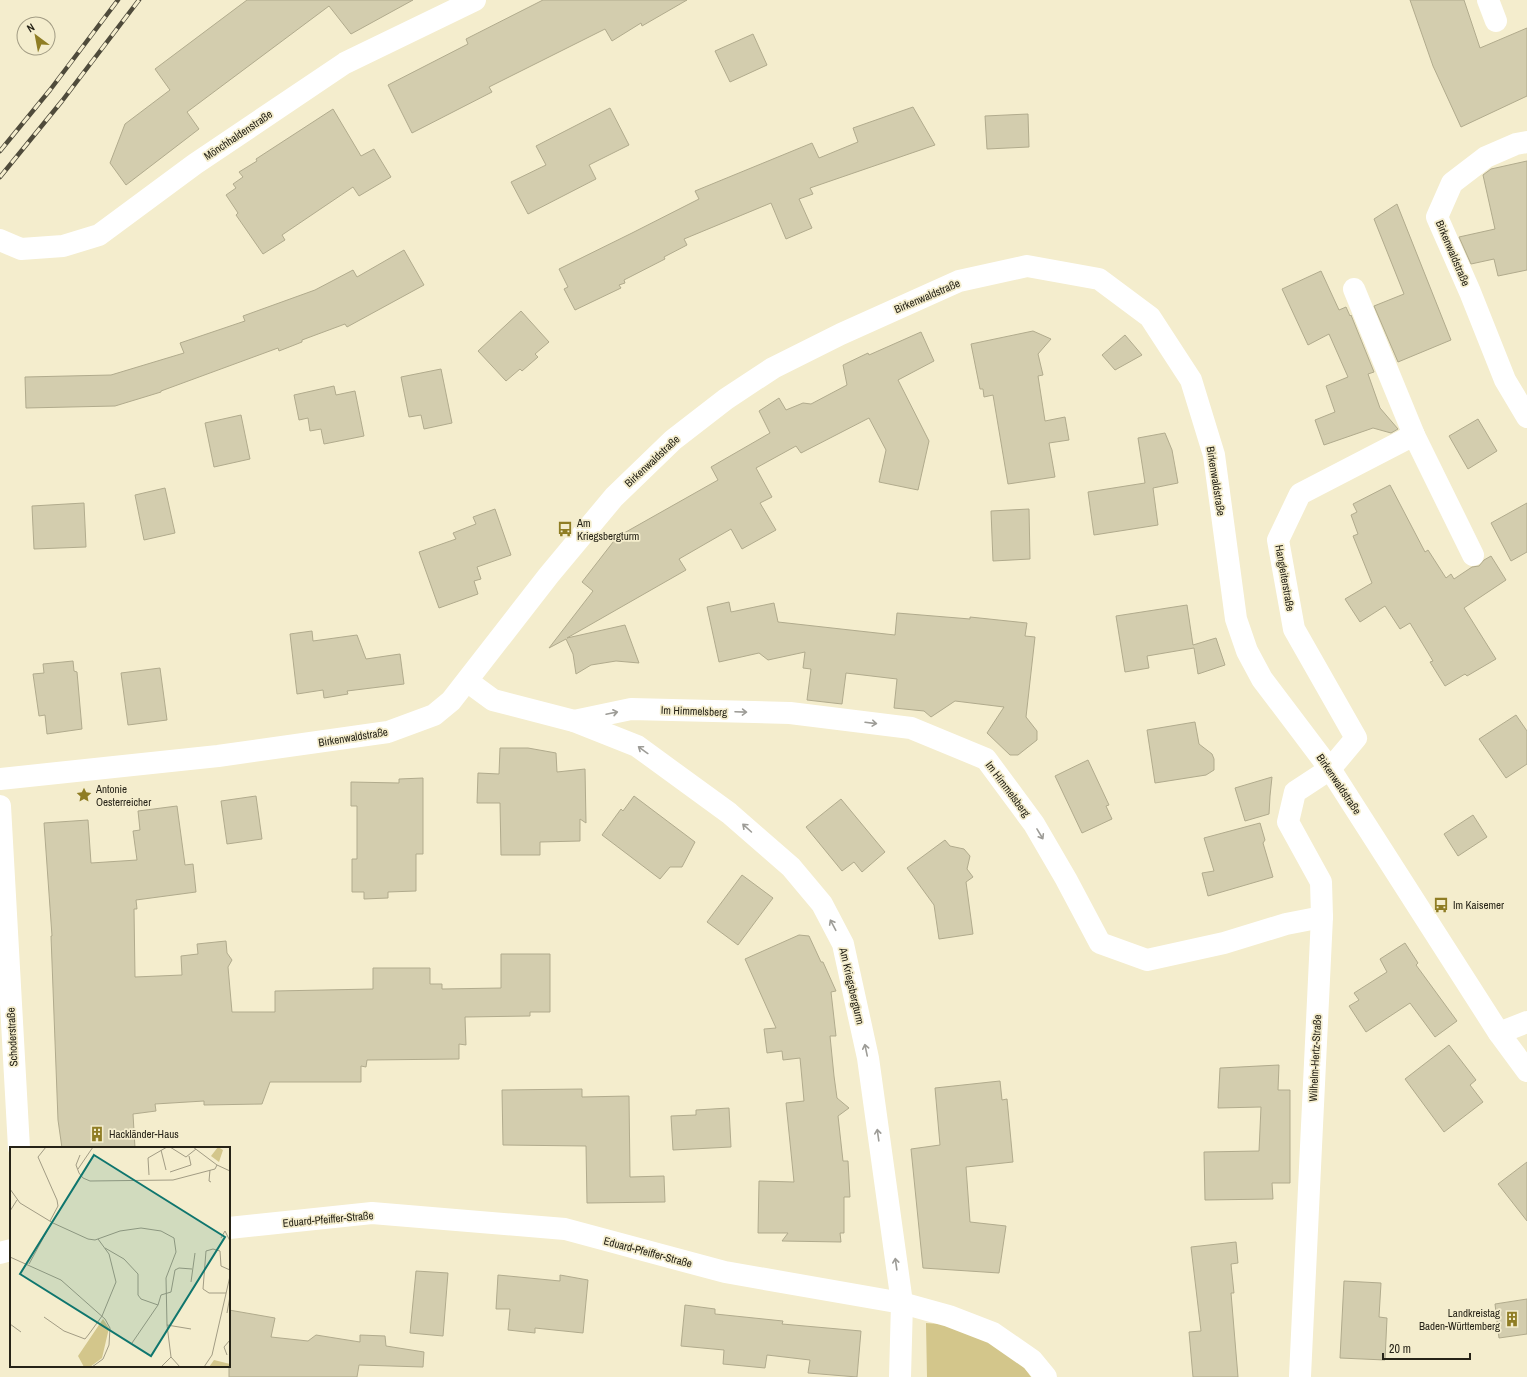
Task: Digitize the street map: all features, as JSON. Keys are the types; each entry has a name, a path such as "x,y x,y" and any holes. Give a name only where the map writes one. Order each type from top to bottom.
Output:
{"street":[{"name":"Mönchhaldenstraße","path":"0,240 21,249 63,246 99,235 195,164 345,63 475,0"},
{"path":"1488,0 1496,21"},
{"name":"Birkenwaldstraße","path":"1527,142 1516,144 1486,157 1452,184 1437,217 1470,292 1505,380 1527,417"},
{"name":"Birkenwaldstraße","path":"0,780 218,756 388,732 434,715 451,701 549,575 614,497 673,440 726,399 773,368 841,334 960,280 1027,266 1099,279 1150,317 1190,380 1214,455 1236,619 1246,651 1262,679 1330,769 1499,1033 1527,1071"},
{"path":"1354,289 1414,435 1473,555"},
{"name":"Hangleiterstraße","path":"1330,769 1356,738 1294,629 1278,540 1300,494 1414,435"},
{"name":"Am Kriegsbergturm","path":"467,681 493,700 574,721 637,746 729,813 791,867 822,904 843,944 868,1058 902,1303 900,1377"},
{"name":"Im Himmelsberg","path":"574,721 631,709 790,714 911,728 979,756 986,759 1034,824 1100,942 1147,960 1224,943 1286,924 1322,917"},
{"name":"Wilhelm-Hertz-Straße","path":"1300,1376 1322,917 1320,882 1288,822 1295,792 1330,769"},
{"name":"Schoderstraße","path":"0,806 18,1147"},
{"path":"1499,1033 1527,1022"},
{"name":"Eduard-Pfeiffer-Straße","path":"230,1228 372,1213 565,1229 725,1272 902,1303 949,1316 993,1333 1032,1360 1046,1377"},
{"path":"0,1253 10,1250"}],"shaded area":[{"path":"926,1323 953,1325 985,1338 1017,1360 1031,1377 927,1377"}],"building":[{"path":"247,0 413,0 351,34 329,6 187,112 199,129 126,185 110,163 125,124 170,90 155,69"},
{"path":"543,0 687,0 642,26 641,23 612,41 605,29 489,87 492,92 412,133 388,85 468,44 466,39"},
{"path":"1410,0 1464,0 1480,48 1527,28 1527,96 1461,127 1433,66"},
{"path":"753,34 767,65 730,82 715,51"},
{"path":"913,107 935,145 810,188 813,194 799,199 812,228 786,239 771,203 684,239 687,245 664,257 665,259 624,280 625,283 619,285 621,288 575,310 564,289 568,287 559,269 699,199 695,191 812,143 819,158 858,142 853,128"},
{"path":"610,108 629,145 589,165 596,179 528,214 511,182 546,165 536,146"},
{"path":"333,109 361,156 374,149 391,177 359,196 353,187 282,235 285,240 263,254 236,215 238,213 226,195 236,188 233,184 243,177 239,172 257,161 256,159"},
{"path":"1028,114 1029,147 987,149 985,116"},
{"path":"1527,161 1527,270 1498,276 1494,259 1471,264 1459,237 1495,229 1483,175 1491,169"},
{"path":"1397,204 1451,340 1398,362 1374,306 1404,294 1374,219"},
{"path":"404,250 424,285 347,327 345,324 302,340 302,342 279,351 278,348 161,392 115,406 26,408 25,377 111,375 184,353 180,343 245,321 243,316 315,290 353,270 357,277"},
{"path":"1321,271 1339,310 1346,307 1350,316 1351,315 1374,372 1368,374 1380,408 1398,429 1391,433 1373,428 1324,445 1315,420 1335,412 1326,386 1348,377 1329,334 1308,345 1282,289"},
{"path":"521,311 549,342 535,354 538,357 522,371 520,369 506,381 478,351"},
{"path":"1033,331 1051,339 1038,354 1043,375 1038,376 1045,421 1065,417 1069,440 1049,443 1055,477 1008,484 993,395 984,397 983,389 980,389 971,344"},
{"path":"921,332 934,361 898,380 929,441 918,490 879,482 886,450 869,418 801,453 796,446 756,468 772,497 760,503 776,530 742,549 731,529 679,559 686,570 567,638 625,625 639,663 616,661 591,665 576,674 573,654 566,639 549,648 593,591 582,582 617,537 718,480 711,467 770,433 759,411 779,398 786,410 803,403 811,404 847,385 843,365 868,353 869,355"},
{"path":"1125,335 1142,355 1115,370 1102,355"},
{"path":"441,369 452,423 424,429 421,415 409,417 401,377"},
{"path":"334,386 336,395 355,391 364,436 324,444 321,429 310,431 308,418 299,420 294,395"},
{"path":"241,415 250,459 214,467 205,423"},
{"path":"1478,419 1497,451 1468,469 1449,436"},
{"path":"1165,433 1172,450 1178,483 1153,488 1158,525 1094,535 1088,492 1145,483 1138,438"},
{"path":"1390,485 1425,552 1428,550 1446,578 1451,574 1454,579 1472,567 1479,566 1484,560 1491,556 1506,580 1464,608 1496,659 1467,676 1465,674 1445,686 1430,662 1433,661 1410,623 1400,629 1385,606 1360,622 1345,599 1372,583 1353,536 1358,534 1351,515 1357,512 1353,504"},
{"path":"165,488 175,533 144,540 135,495"},
{"path":"84,503 86,547 34,549 32,506"},
{"path":"1527,503 1527,552 1511,561 1491,523"},
{"path":"495,509 511,555 477,567 481,579 474,581 478,594 439,608 419,552 456,539 453,533 476,524 473,517"},
{"path":"1029,509 1030,559 993,561 991,511"},
{"path":"729,602 731,612 774,603 778,622 895,635 897,613 970,619 970,617 1027,623 1025,636 1035,637 1026,717 1037,731 1037,740 1018,755 1010,755 987,733 1004,707 955,701 931,717 924,711 894,708 897,679 846,673 842,704 807,700 811,669 803,668 805,652 768,660 759,653 719,662 707,607"},
{"path":"1187,605 1193,645 1216,638 1225,665 1198,674 1194,648 1147,656 1149,668 1125,672 1116,616"},
{"path":"312,631 313,641 357,635 366,659 400,654 404,684 347,691 348,694 324,698 323,690 297,694 290,634"},
{"path":"73,661 74,671 77,672 82,729 47,734 45,715 39,716 33,674 44,673 43,664"},
{"path":"160,668 167,720 128,725 121,673"},
{"path":"1516,715 1527,731 1527,764 1506,778 1479,739"},
{"path":"1195,722 1199,744 1212,754 1214,759 1214,770 1206,775 1155,783 1147,730"},
{"path":"500,748 528,748 556,753 557,772 585,769 586,823 580,819 580,841 540,842 540,855 501,855 500,803 477,803 478,773 499,774"},
{"path":"1088,760 1109,805 1106,806 1112,819 1082,833 1055,776"},
{"path":"1272,777 1269,814 1245,821 1235,788"},
{"path":"423,778 423,854 416,854 416,891 388,892 388,898 364,899 364,892 352,892 352,859 357,859 357,806 351,806 351,782 399,783 399,779"},
{"path":"256,796 262,839 227,844 221,801"},
{"path":"634,796 695,842 682,867 670,867 660,879 602,835 621,809 623,811"},
{"path":"841,799 885,852 862,872 854,862 842,871 806,827"},
{"path":"177,806 185,865 193,864 196,892 136,900 137,909 134,909 135,977 182,975 181,956 198,954 197,944 226,941 227,953 232,960 228,967 232,1012 275,1012 275,991 373,989 373,968 430,968 430,984 442,984 442,989 501,988 501,954 550,954 550,1012 530,1012 530,1016 465,1017 466,1045 459,1044 459,1059 367,1060 366,1067 361,1066 361,1082 270,1082 262,1104 204,1105 204,1101 155,1104 156,1111 133,1114 135,1147 62,1147 58,1120 52,936 44,823 88,820 91,863 137,860 133,831 140,830 138,811"},
{"path":"1473,815 1487,837 1458,856 1444,834"},
{"path":"1260,823 1265,840 1263,843 1273,877 1208,896 1202,873 1214,871 1204,838"},
{"path":"945,840 950,846 964,849 970,856 967,869 973,877 966,882 973,934 939,939 934,905 907,868"},
{"path":"742,875 773,898 738,945 707,922"},
{"path":"799,935 809,936 836,991 831,992 836,1036 830,1036 834,1076 837,1098 849,1108 838,1116 843,1161 848,1161 850,1197 844,1197 844,1233 840,1233 841,1242 782,1241 788,1233 758,1233 759,1181 794,1182 786,1103 804,1101 800,1058 783,1060 782,1051 767,1053 764,1029 776,1028 745,959"},
{"path":"1405,943 1418,963 1416,965 1457,1021 1435,1037 1410,1003 1366,1032 1349,1006 1359,1000 1354,993 1387,972 1380,959"},
{"path":"1449,1045 1476,1080 1470,1085 1483,1102 1444,1132 1405,1079"},
{"path":"1279,1065 1278,1090 1290,1090 1290,1183 1272,1183 1273,1199 1205,1200 1204,1152 1259,1151 1261,1107 1218,1108 1220,1068"},
{"path":"1000,1081 1002,1100 1007,1099 1013,1162 966,1167 970,1222 1006,1226 999,1273 923,1268 911,1149 940,1145 935,1088"},
{"path":"582,1089 582,1097 629,1096 630,1177 664,1176 665,1202 587,1203 586,1146 503,1145 502,1090"},
{"path":"729,1108 731,1147 673,1150 671,1116 696,1115 696,1110"},
{"path":"1527,1162 1527,1221 1498,1184"},
{"path":"1236,1242 1238,1263 1231,1264 1234,1293 1231,1293 1238,1377 1193,1377 1189,1332 1201,1331 1191,1247"},
{"path":"416,1271 448,1273 443,1336 410,1333"},
{"path":"498,1275 560,1281 560,1275 588,1280 583,1333 535,1328 535,1333 508,1330 510,1309 496,1309"},
{"path":"1344,1281 1381,1283 1379,1317 1387,1318 1385,1360 1340,1358"},
{"name":"Landkreistag Baden-Württemberg","path":"1527,1299 1527,1334 1499,1338 1495,1304"},
{"path":"685,1305 715,1309 715,1314 783,1321 782,1324 861,1331 857,1377 808,1373 810,1360 767,1355 765,1368 723,1364 724,1350 681,1346"},
{"path":"230,1310 275,1318 271,1337 308,1341 316,1335 360,1342 360,1335 385,1336 386,1346 424,1352 423,1367 359,1365 357,1377 229,1377"}],"railway":[{"path":"0,151 50,90 118,0"},
{"path":"0,177 62,101 139,0"}],"place":[{"name":"Am Kriegsbergturm","path":"565,529"},
{"name":"Antonie Oesterreicher","path":"84,795"},
{"name":"Im Kaisemer","path":"1441,905"},
{"name":"Hackländer-Haus","path":"97,1134"},
{"name":"Landkreistag Baden-Württemberg","path":"1512,1319"}]}
